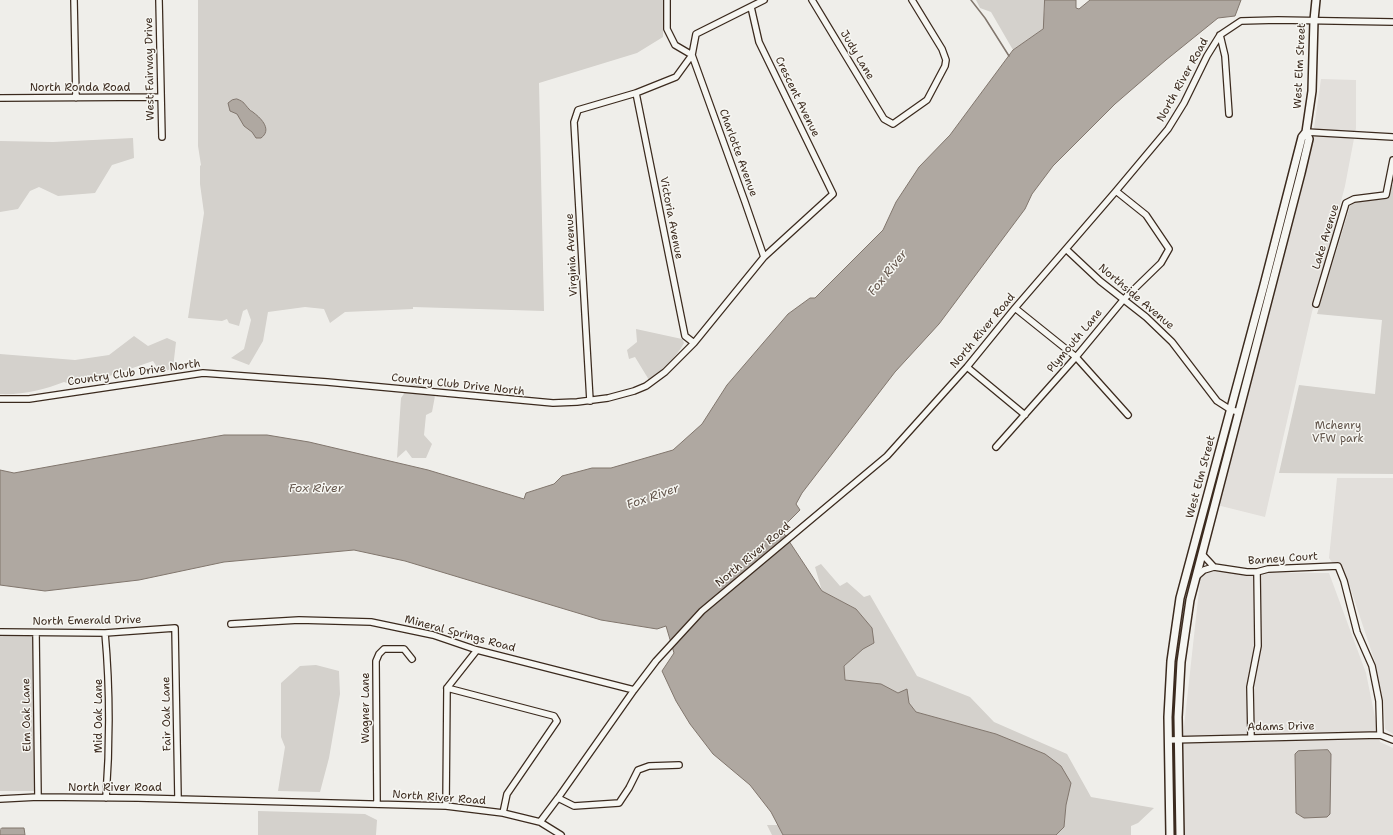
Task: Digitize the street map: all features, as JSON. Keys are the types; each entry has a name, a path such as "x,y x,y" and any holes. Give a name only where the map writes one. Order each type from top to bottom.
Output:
{"main road":[{"name":"West Elm Street","path":"1170,835 1168,717 1171,660 1180,598 1302,137 1306,132 1312,91 1316,0"},
{"name":"West Elm Street","path":"1180,835 1178,717 1181,662 1190,600 1220,491 1226,462 1301,173 1309,139 1306,132"}],"street":[{"path":"74,0 76,98"},
{"name":"West Fairway Drive","path":"159,0 162,137"},
{"path":"667,0 667,29 675,45 692,55"},
{"name":"Judy Lane","path":"812,0 884,120 893,124 927,100 945,66 946,60 942,49 912,0"},
{"path":"636,93 676,77 692,55 696,34 751,7 760,1"},
{"name":"Crescent Avenue","path":"751,7 759,42 833,194"},
{"name":"North River Road","path":"0,799 38,797 178,798 446,806 502,813 540,822 656,660 702,611 887,456 967,367 1015,308 1067,250 1168,129 1184,103 1207,56 1220,35 1241,21 1314,20 1393,22"},
{"path":"1220,35 1225,56 1229,114"},
{"name":"Charlotte Avenue","path":"692,55 764,258"},
{"name":"Virginia Avenue","path":"590,401 574,122 578,110 636,93"},
{"name":"Victoria Avenue","path":"636,93 685,336 694,343"},
{"name":"North Ronda Road","path":"0,98 160,97"},
{"path":"1306,132 1393,137"},
{"name":"Lake Avenue","path":"1316,304 1346,203 1354,199 1386,195 1393,160"},
{"name":"Plymouth Lane","path":"996,447 1076,357 1124,299 1161,263 1169,249 1146,215 1116,192"},
{"name":"Country Club Drive North","path":"0,399 29,399 203,373 327,382 533,402 553,403 590,401 620,395 646,386 665,372 694,343 764,258 833,194"},
{"name":"Northside Avenue","path":"1067,250 1100,281 1146,317 1172,342 1217,401 1230,410 1239,412"},
{"path":"1015,308 1076,357 1128,415"},
{"path":"967,367 1025,415"},
{"path":"1196,577 1204,570 1214,567 1202,554"},
{"name":"Barney Court","path":"1214,567 1257,572 1268,569 1301,566 1338,566 1344,581 1357,632 1372,666 1379,701 1380,735"},
{"path":"1251,737 1250,687 1258,646 1257,572"},
{"name":"Mineral Springs Road","path":"231,624 299,620 371,622 433,634 477,650 634,690"},
{"name":"North Emerald Drive","path":"0,632 105,633 175,628"},
{"name":"Fair Oak Lane","path":"175,628 178,798"},
{"name":"Elm Oak Lane","path":"36,633 38,797"},
{"name":"Mid Oak Lane","path":"105,633 109,677 109,758 106,798"},
{"name":"Wagner Lane","path":"377,804 376,661 384,648 404,648 412,659"},
{"path":"446,806 447,688 477,650"},
{"path":"447,688 554,716 557,721 507,794 502,813"},
{"name":"Adams Drive","path":"1169,740 1380,735 1393,740"},
{"path":"558,798 574,806 619,803 638,770 649,766 679,765"},
{"path":"540,822 561,835"}],"shaded area":[{"path":"1321,79 1356,80 1356,128 1345,186 1312,312 1265,517 1217,505 1314,128"},
{"path":"1337,478 1393,478 1393,734 1385,729 1384,707 1375,662 1350,587 1329,558"},
{"path":"1201,572 1329,573 1366,673 1380,742 1393,748 1393,835 1185,835 1184,727"}],"green space":[{"path":"198,0 663,0 663,37 637,53 539,83 544,311 413,307 413,309 345,312 330,323 324,309 305,307 268,312 263,341 249,365 231,358 244,349 251,320 247,309 243,311 239,326 229,323 227,319 222,321 188,318 204,213 200,184 201,165 198,146"},
{"path":"976,0 1045,0 1043,29 1013,50 991,12 980,8"},
{"path":"133,138 134,158 112,165 95,193 58,196 39,187 30,191 18,209 0,212 0,141 53,142"},
{"name":"Mchenry VFW park","path":"1392,185 1393,474 1279,473 1299,385 1375,394 1382,320 1317,314 1350,206 1355,202 1387,199"},
{"path":"636,329 682,339 684,343 673,358 649,380 635,357 629,359 627,350 637,342"},
{"path":"134,336 148,346 167,338 176,342 173,368 161,373 153,361 92,382 73,385 64,382 33,391 16,394 0,394 0,354 75,360 109,355"},
{"path":"419,382 435,396 432,412 426,415 424,435 432,444 426,458 412,458 406,450 397,458 401,398 410,385"},
{"path":"821,564 840,586 847,582 864,597 870,595 917,676 970,697 994,722 1067,754 1091,797 1154,808 1138,823 1131,826 1131,835 1056,835 1064,827 1066,805 996,734 916,712 898,693 881,684 845,680 844,666 863,649 874,643 856,609 822,591 815,567"},
{"path":"0,635 33,635 35,791 0,791"},
{"path":"316,665 339,671 340,694 329,758 320,792 278,791 285,747 281,737 281,683 300,666"},
{"path":"258,811 365,814 377,820 376,835 258,835"},
{"path":"767,825 778,825 783,835 772,835"}],"water":[{"name":"Fox River","path":"1045,0 1076,0 1076,8 1079,9 1090,0 1241,0 1235,16 1218,18 1166,60 1115,104 1053,166 1032,194 1025,209 939,324 895,372 802,493 796,504 800,510 781,529 822,591 856,609 872,628 874,643 863,649 844,666 845,680 881,684 898,693 907,689 909,703 916,712 996,734 1045,754 1061,766 1071,783 1066,805 1064,827 1056,835 783,835 771,812 750,785 713,754 690,724 676,701 662,671 674,653 666,626 657,629 601,620 405,561 354,550 224,562 139,580 45,591 0,585 0,470 14,473 224,435 267,435 309,442 428,470 524,499 526,493 554,484 562,476 592,468 611,468 673,450 702,424 727,385 788,314 810,298 815,298 883,230 896,202 919,167 950,135 1013,50 1043,29"},
{"path":"237,99 243,102 263,121 266,132 261,138 256,138 252,132 244,126 237,114 230,111 228,103"},
{"path":"1328,750 1331,754 1330,814 1327,817 1304,818 1296,813 1295,754 1298,751"},
{"path":"2,828 24,828 25,835 0,835 0,830"}],"waterway":[{"path":"971,0 985,18 1009,56"}]}
